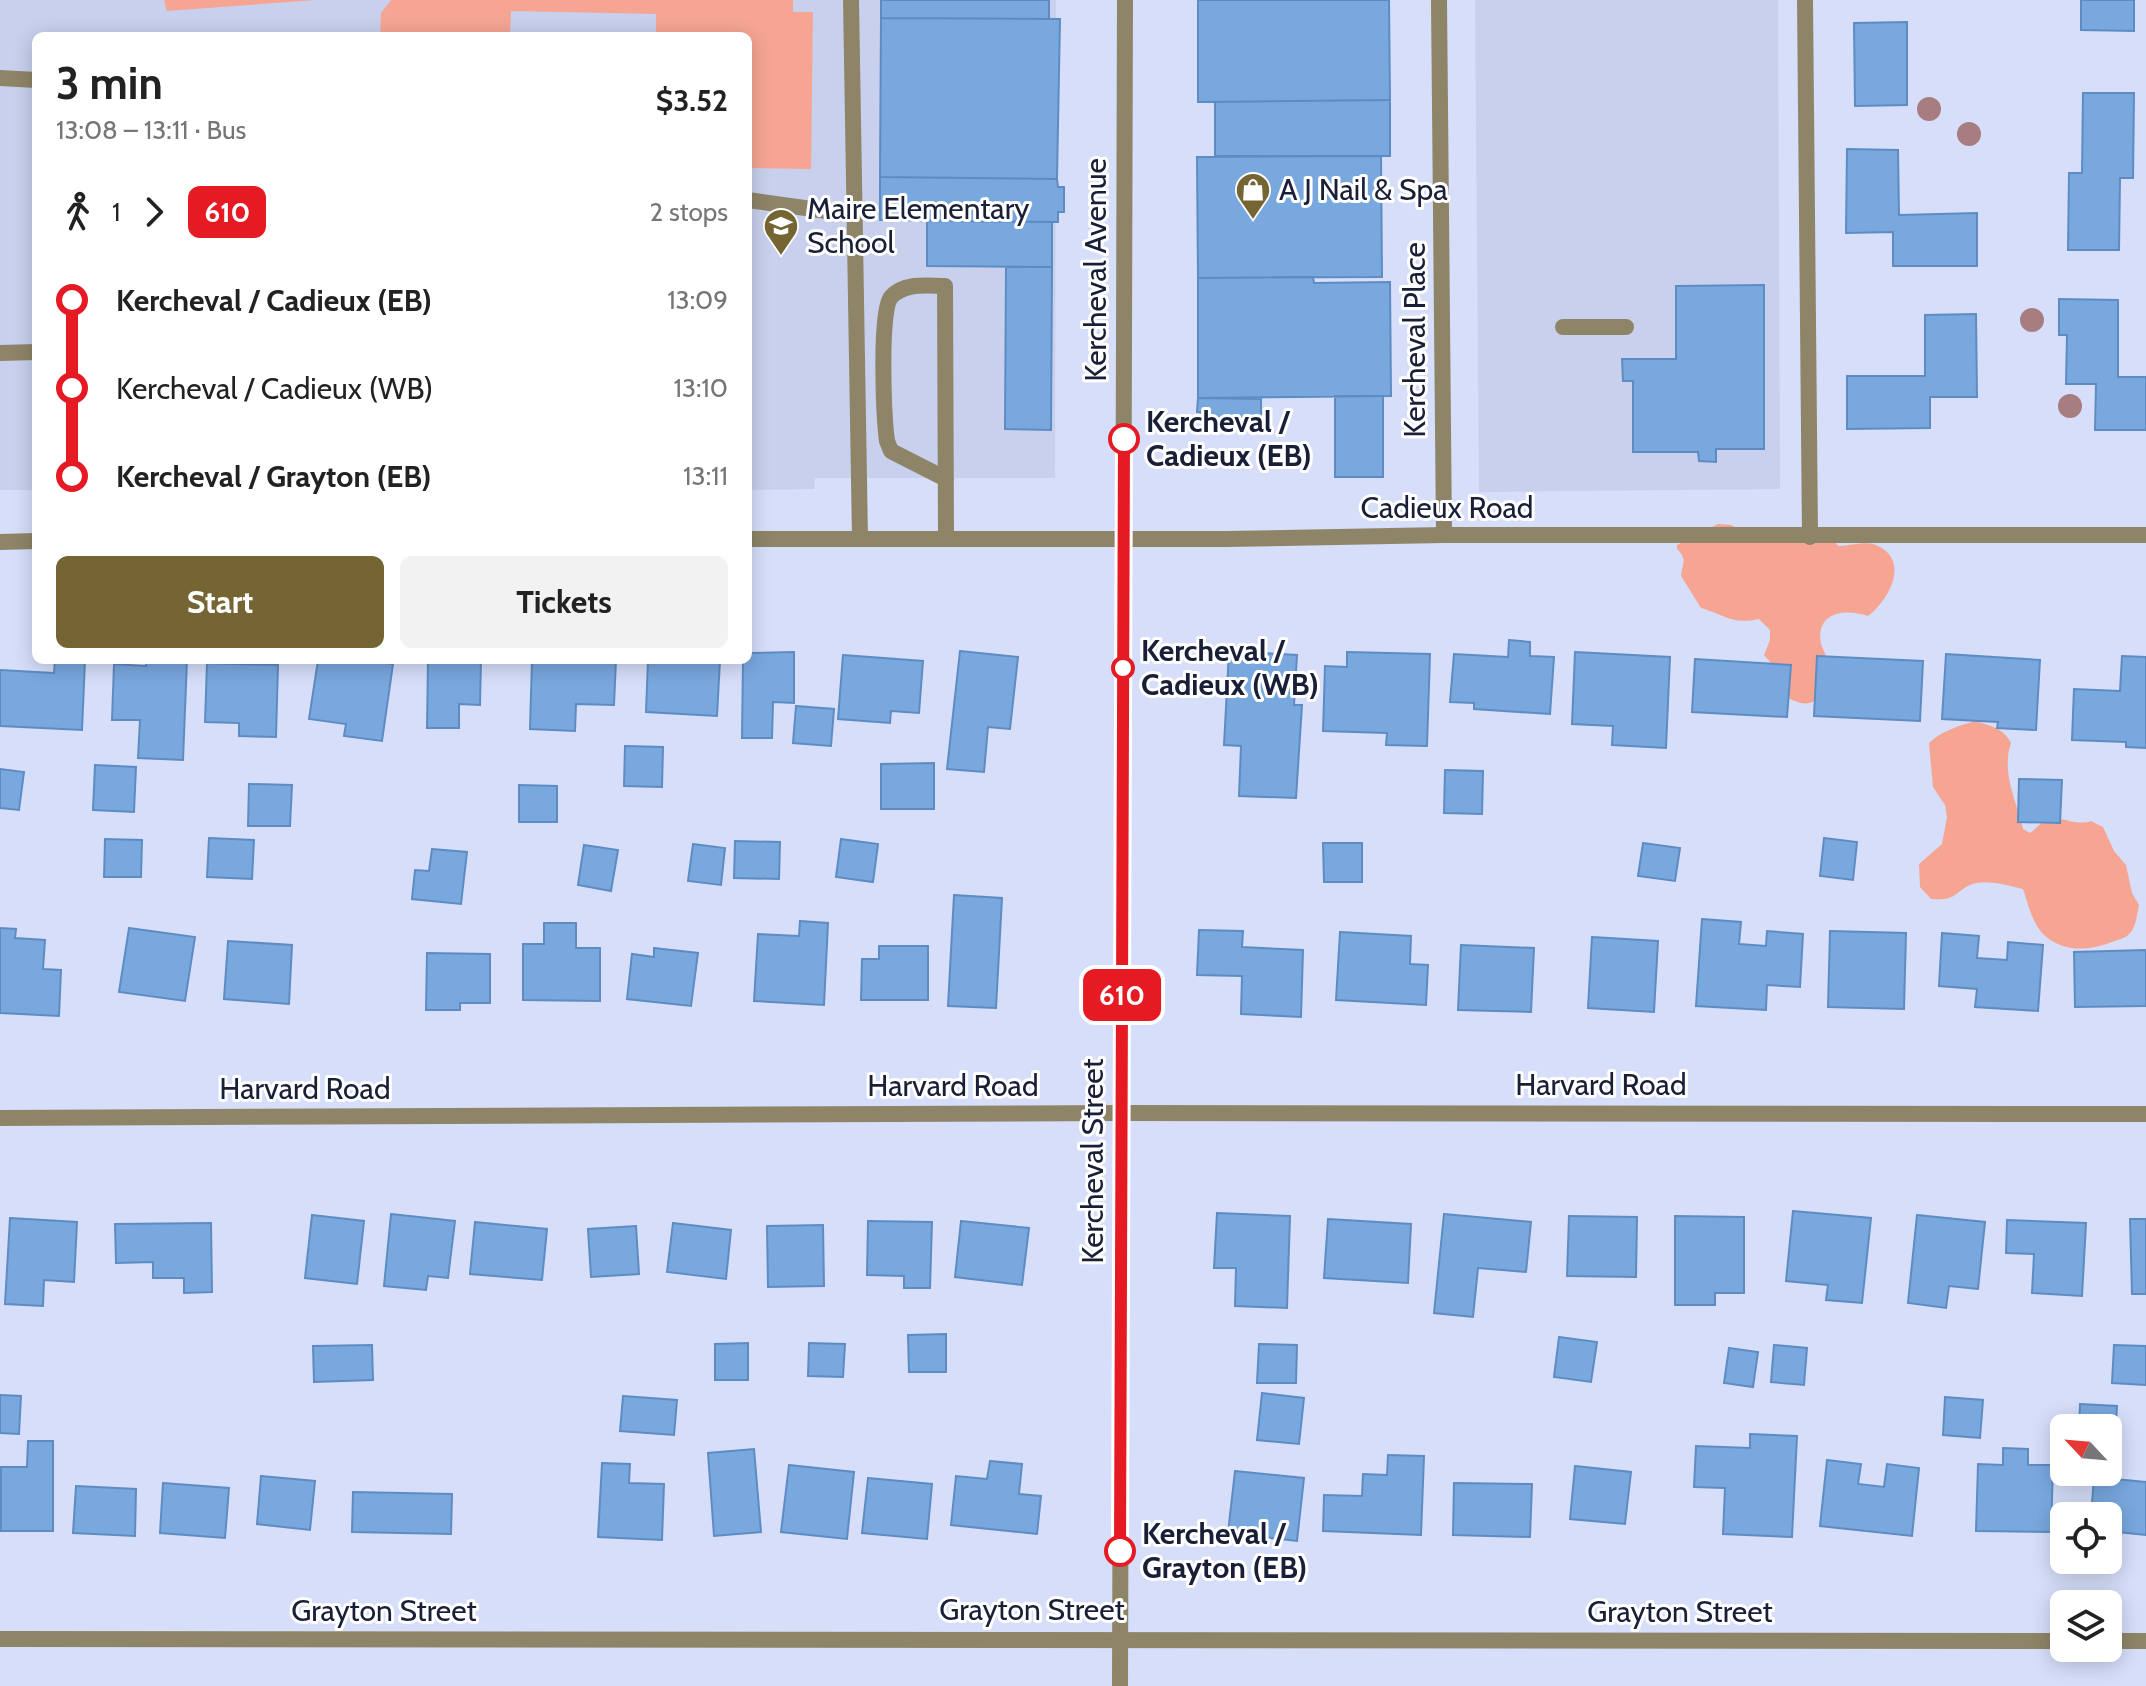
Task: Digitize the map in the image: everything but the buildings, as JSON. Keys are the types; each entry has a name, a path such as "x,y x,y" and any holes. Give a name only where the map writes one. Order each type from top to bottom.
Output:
{"street":[{"path":"851,0 860,539"},
{"name":"Kercheval Avenue","path":"1123,539 1125,0"},
{"name":"Kercheval Place","path":"1439,0 1444,535"},
{"path":"1805,0 1810,537"},
{"path":"0,78 32,80"},
{"path":"752,201 855,215"},
{"path":"946,479 891,451 887,441 884,316 892,297 909,286 945,286 946,479 946,537"},
{"path":"1563,327 1626,327"},
{"path":"0,353 32,352"},
{"name":"Cadieux Road","path":"752,539 1444,535 1810,537 1967,533 2146,535"},
{"name":"Kercheval Street","path":"1120,1686 1123,539"},
{"path":"0,542 32,541"},
{"name":"Harvard Road","path":"0,1118 1121,1113 2146,1114"},
{"name":"Grayton Street","path":"0,1639 2050,1641"},
{"path":"2122,1641 2146,1641"}],"shaded area":[{"path":"0,0 1056,0 1055,478 815,478 814,489 752,490 752,32 32,32 32,490 0,490"},
{"path":"164,0 316,0 167,11"},
{"path":"391,0 793,0 793,12 813,12 811,169 752,168 752,32 656,32 656,14 511,11 510,32 380,32 381,13"},
{"path":"1475,0 1778,0 1780,489 1479,492"},
{"path":"1718,524 1731,525 1761,541 1824,533 1839,546 1874,544 1888,553 1893,561 1893,581 1876,609 1868,616 1850,612 1834,615 1823,625 1821,644 1827,667 1818,699 1802,703 1786,697 1771,663 1764,655 1770,630 1759,619 1735,620 1701,608 1681,576 1683,559 1677,545"},
{"path":"1975,721 2000,731 2011,743 2009,775 2023,829 2030,833 2044,821 2057,818 2079,823 2091,821 2103,827 2114,851 2126,865 2132,893 2139,905 2135,925 2128,935 2094,947 2059,945 2039,929 2023,889 1979,883 1966,887 1950,898 1931,899 1920,887 1919,864 1942,844 1947,817 1945,805 1933,787 1929,743 1945,732"}],"bus line":[{"name":"610","path":"1120,1551 1124,439"}],"place":[{"name":"A J Nail & Spa","path":"1253,221"},
{"name":"Maire Elementary School","path":"781,257"},
{"name":"Kercheval / Cadieux (EB)","path":"1124,439"},
{"name":"Kercheval / Cadieux (WB)","path":"1123,668"},
{"name":"Kercheval / Grayton (EB)","path":"1120,1551"}]}
